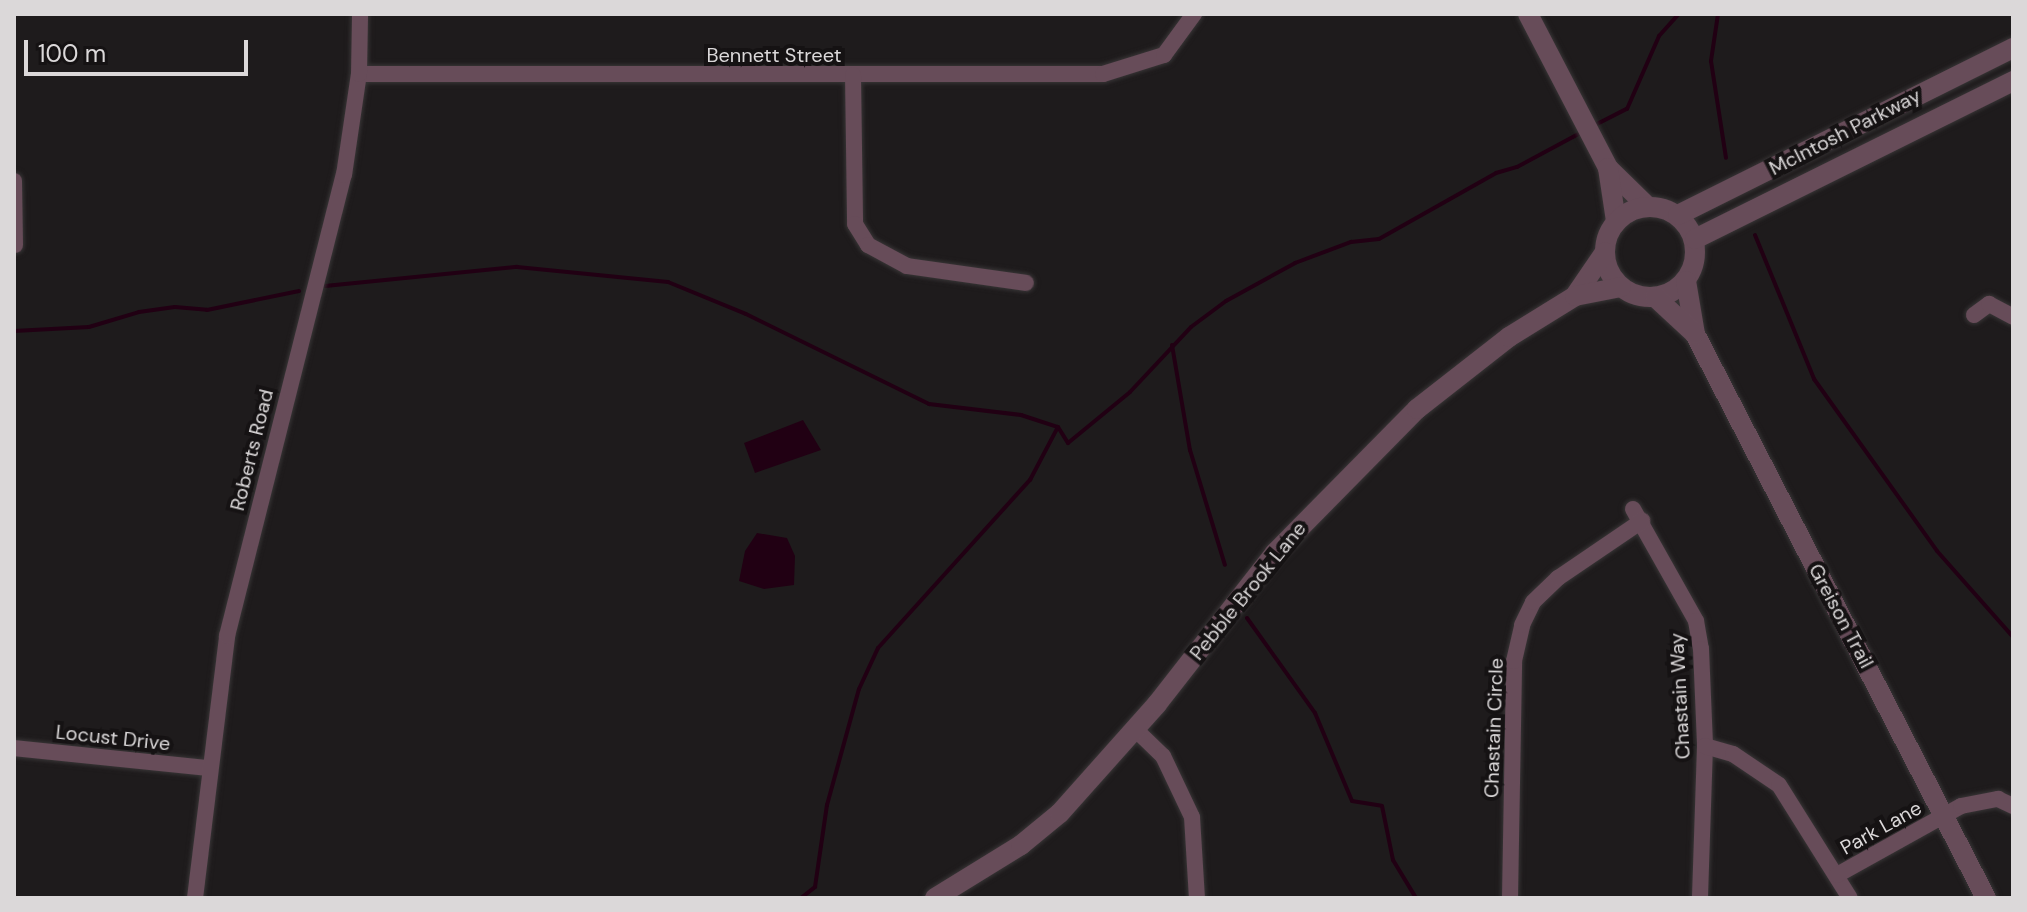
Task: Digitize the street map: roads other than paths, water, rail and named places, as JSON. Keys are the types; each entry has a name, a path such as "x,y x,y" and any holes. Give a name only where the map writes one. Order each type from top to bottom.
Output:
{"street":[{"name":"Roberts Road","path":"195,898 208,768 227,636 344,175 359,74 360,14"},
{"name":"Bennett Street","path":"359,74 1103,74 1164,55 1194,14"},
{"path":"1528,14 1608,168 1647,206 1678,215 1695,239 1696,254 1686,281 1655,297 1621,287 1605,252 1616,221 1608,168"},
{"name":"McIntosh Parkway","path":"1678,215 2013,48"},
{"path":"853,75 855,224 868,245 907,266 1026,283"},
{"name":"McIntosh Parkway","path":"1695,239 2013,81"},
{"path":"14,181 15,245"},
{"path":"1616,221 1647,206"},
{"name":"Pebble Brook Lane","path":"935,898 1021,845 1060,813 1136,730 1275,553 1367,454 1471,365 1575,296 1605,252"},
{"name":"Greison Trail","path":"1686,281 1695,334 1986,898"},
{"name":"Pebble Brook Lane","path":"1575,296 1621,287"},
{"name":"Greison Trail","path":"1655,297 1695,334"},
{"path":"1974,315 1989,304 2013,317"},
{"name":"Chastain Way","path":"1637,515 1696,621 1705,746 1700,898"},
{"name":"Chastain Circle","path":"1510,898 1514,661 1522,625 1533,602 1558,578 1637,515"},
{"path":"1136,730 1163,756 1192,817 1197,898"},
{"path":"1705,746 1733,754 1779,785 1850,898"},
{"name":"Locust Drive","path":"14,748 208,768"},
{"name":"Park Lane","path":"1837,875 1976,801 1998,799 2013,806"}],"waterway":[{"path":"1595,125 1627,109 1659,36 1679,14"},
{"path":"1718,14 1711,61 1726,158"},
{"path":"325,286 517,267 668,282 746,314 929,404 1021,415 1058,427 1068,443 1130,392 1191,327 1226,301 1295,263 1351,242 1379,239 1496,173 1517,167 1584,131"},
{"path":"1755,235 1814,379 1937,551 2013,637"},
{"path":"14,331 89,327 139,312 175,307 207,310 299,291"},
{"path":"1172,345 1190,450 1225,565"},
{"path":"801,898 815,887 827,805 859,689 878,648 1030,480 1058,427"},
{"path":"1247,618 1315,713 1352,801 1382,806 1393,860 1416,898"}]}
